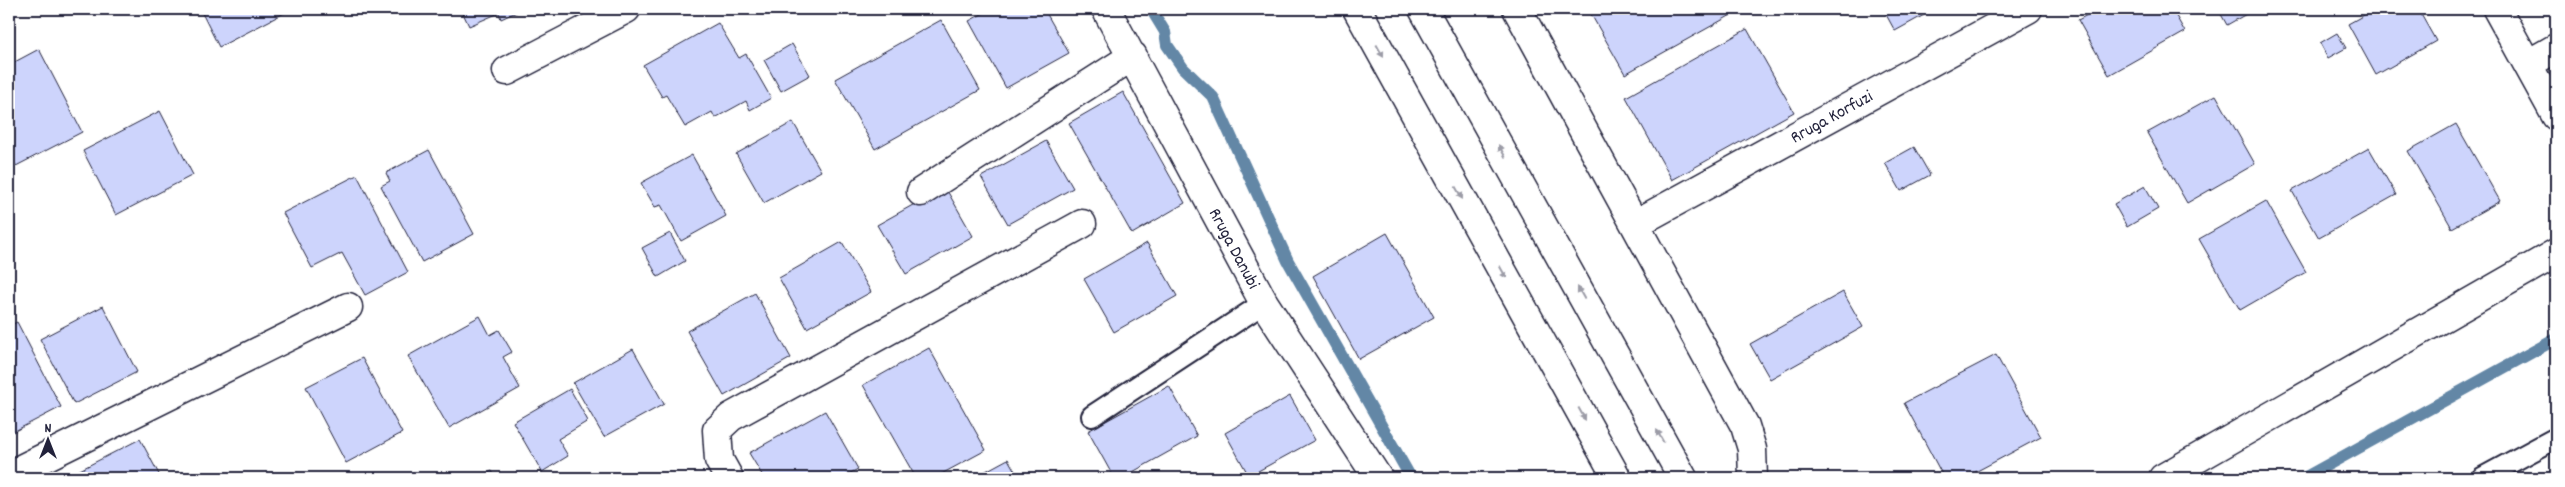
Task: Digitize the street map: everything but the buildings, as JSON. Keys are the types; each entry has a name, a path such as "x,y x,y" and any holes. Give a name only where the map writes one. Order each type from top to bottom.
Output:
{"street":[{"path":"508,71 626,9"},
{"name":"Rruga Danubi","path":"1106,9 1264,303 1378,478"},
{"path":"1357,9 1617,478"},
{"path":"1423,9 1683,478"},
{"path":"1517,9 1745,426 1752,449 1753,478"},
{"name":"Rruga Korfuzi","path":"1635,224 2028,9"},
{"path":"2497,9 2556,116"},
{"path":"2528,64 2556,48"},
{"path":"921,192 1132,56"},
{"path":"724,469 717,430 731,418 1082,224"},
{"path":"2163,478 2556,253"},
{"path":"9,475 348,307"}],"lane":[{"path":"1092,416 1264,303"},
{"path":"2482,478 2556,438"}],"waterway":[{"path":"1151,9 1165,32 1167,45 1183,68 1213,97 1288,261 1411,478"},
{"path":"2304,478 2556,339"}]}
